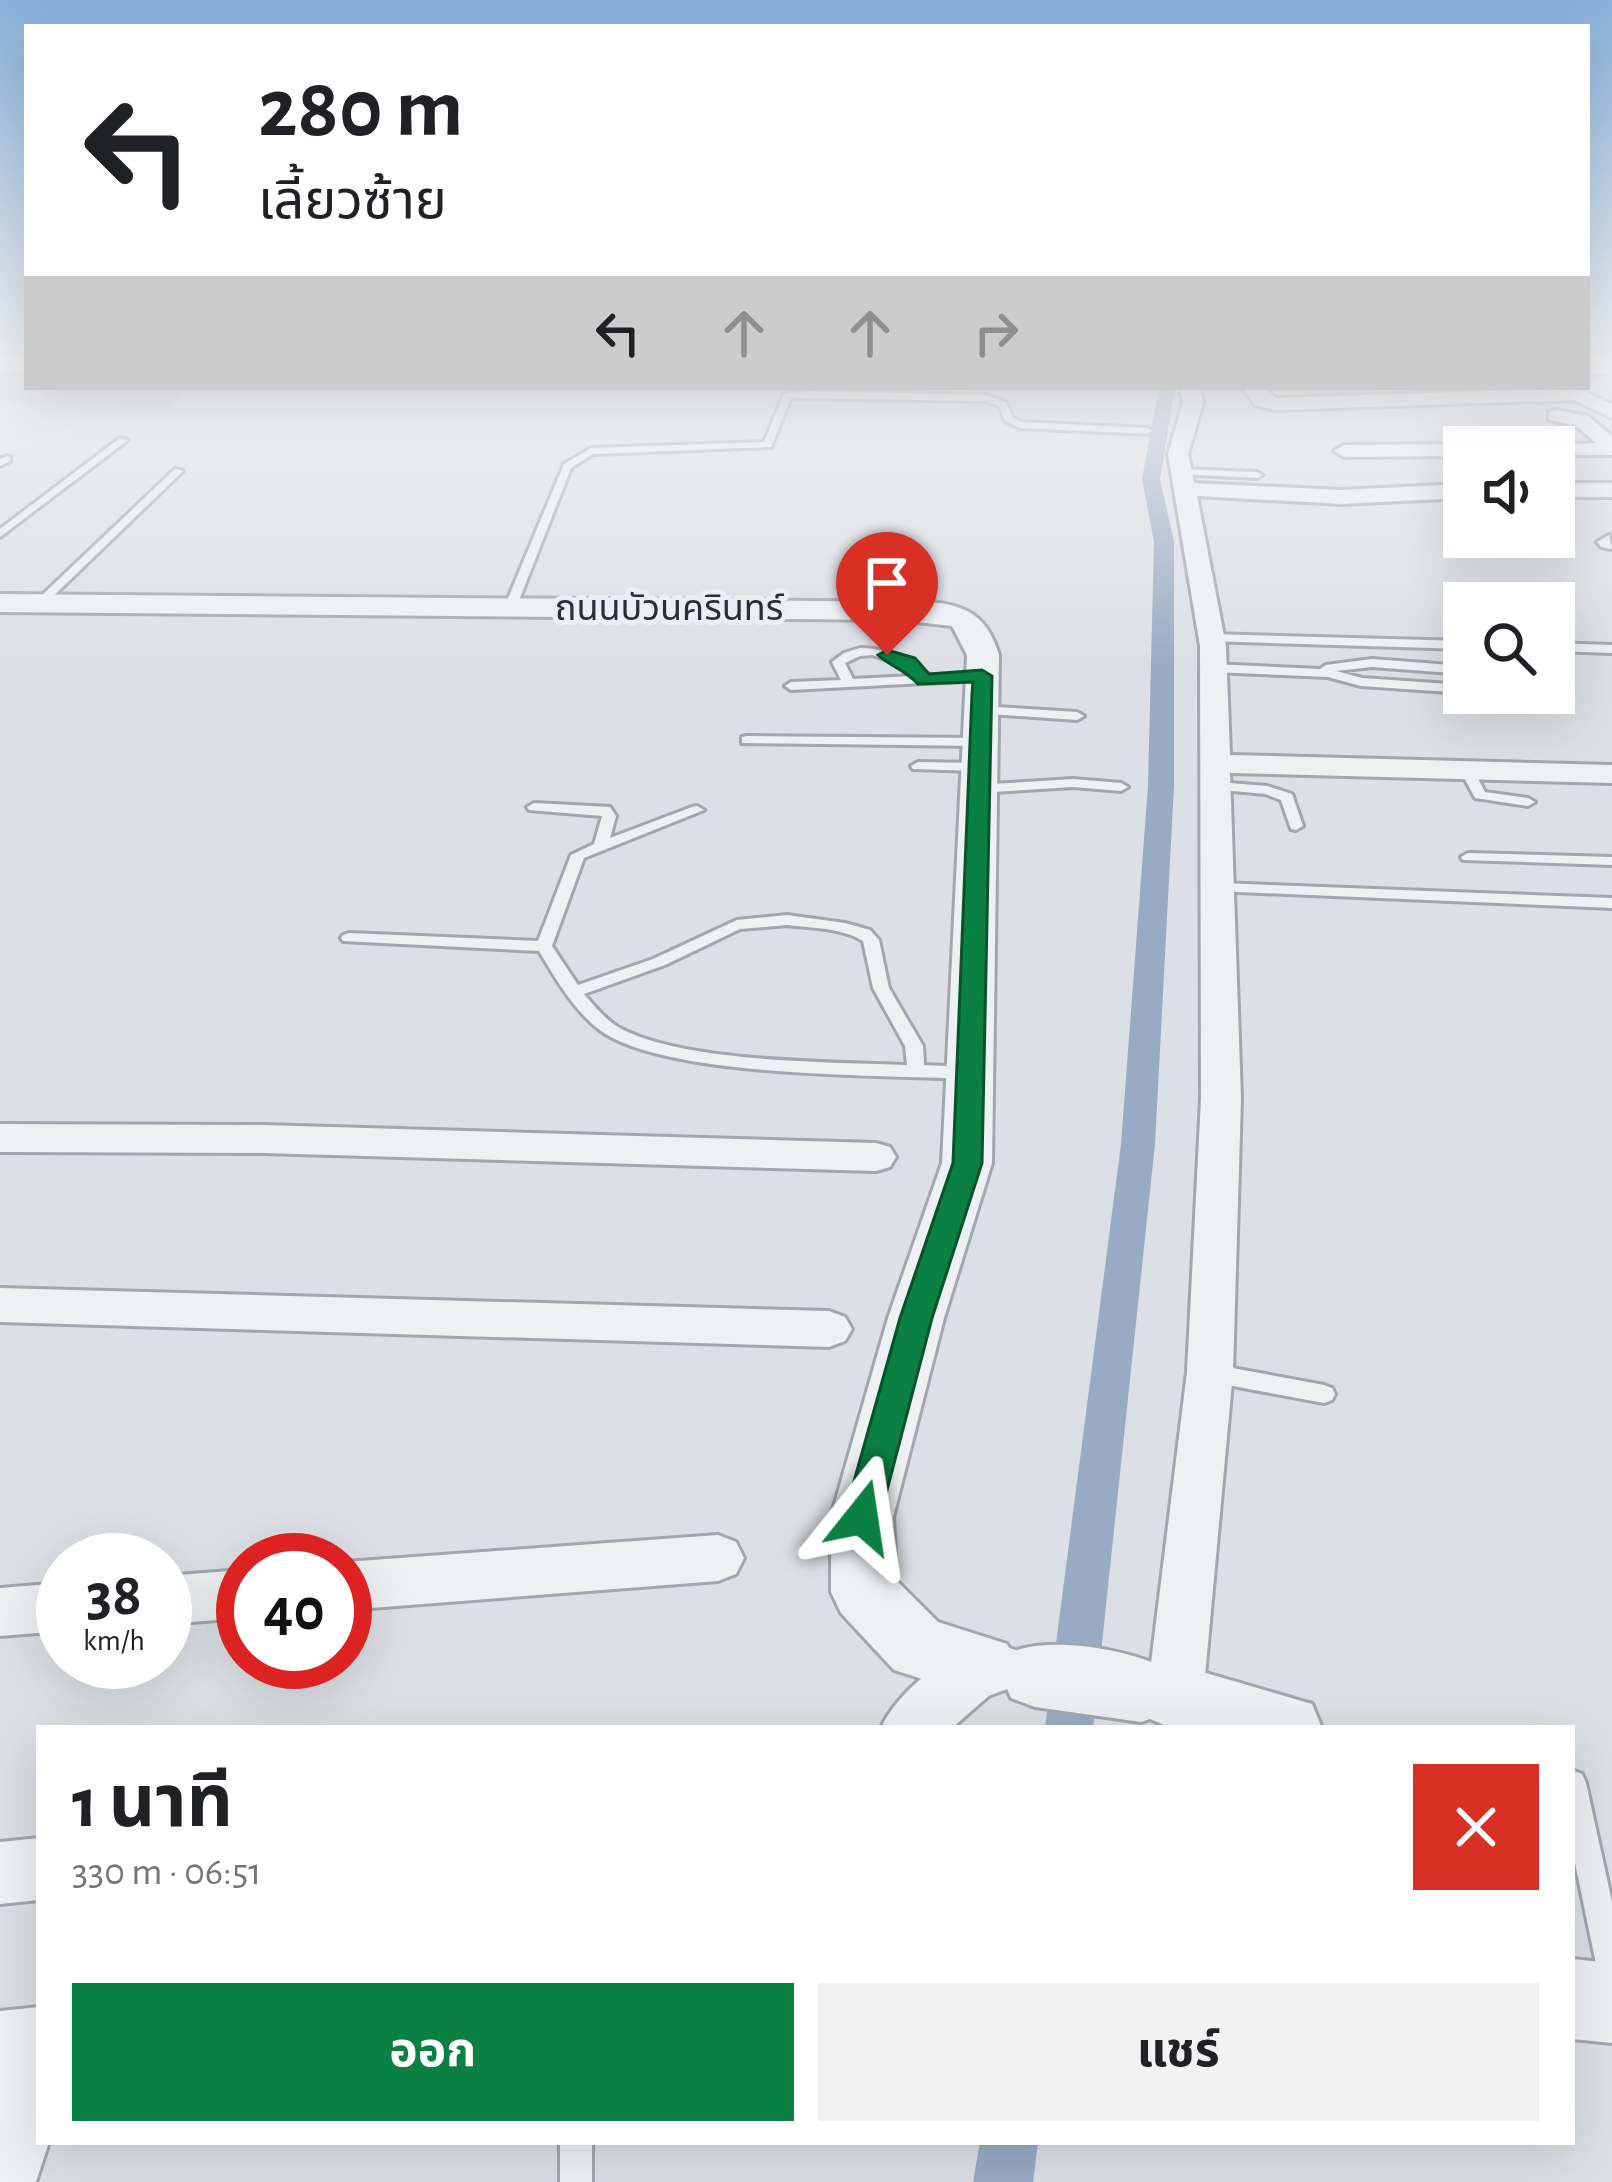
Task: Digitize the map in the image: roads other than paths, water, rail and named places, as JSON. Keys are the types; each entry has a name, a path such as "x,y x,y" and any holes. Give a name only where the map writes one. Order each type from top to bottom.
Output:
{"street":[{"path":"1158,1694 1210,1372 1221,1099 1212,653 1180,462"},
{"path":"1183,480 1342,497 1443,492"},
{"path":"1575,490 1612,490"},
{"name":"ถนนบัวนครินทร์","path":"20,603 953,614 977,630 979,737 968,1163 916,1318 862,1517 864,1592 918,1648 1009,1671 1158,1694 1276,1725"},
{"path":"1217,775 1467,770 1612,774"},
{"path":"0,1138 263,1139 876,1157"},
{"path":"0,1305 829,1329"},
{"path":"372,1584 718,1558"},
{"path":"0,1612 36,1609"},
{"path":"915,1725 1009,1671"},
{"path":"0,1873 36,1869"},
{"path":"1575,1999 1612,2003"},
{"path":"0,2044 36,2040"},
{"path":"1,2182 36,2075"}],"lane":[{"path":"0,534 94,462"},
{"path":"509,608 567,466 574,462"},
{"path":"20,603 178,472"},
{"path":"1183,480 1257,475"},
{"path":"1212,653 1443,646"},
{"path":"1575,648 1612,649"},
{"path":"850,685 838,662 857,653 901,658 979,737 1073,783 1121,788"},
{"path":"1212,653 1360,682 1443,688"},
{"path":"1314,672 1372,663 1443,668"},
{"path":"790,686 924,680"},
{"path":"747,740 979,737 1077,716"},
{"path":"918,766 979,737"},
{"path":"1467,770 1480,795 1528,802"},
{"path":"1217,775 1286,797 1296,826"},
{"path":"534,807 605,810 609,816 601,845"},
{"path":"544,946 578,855 697,810"},
{"path":"1468,857 1612,861"},
{"path":"1220,888 1612,903"},
{"path":"575,992 646,968 737,925 787,920 845,928 871,940 881,988 909,1036 916,1070"},
{"path":"350,938 544,946"},
{"path":"544,946 604,1024 650,1046 707,1056 968,1073"},
{"path":"1210,1372 1324,1394"},
{"path":"1575,1797 1612,1969"},
{"path":"576,2145 576,2182"}],"waterway":[{"path":"1069,1725 1138,1144 1161,786 1164,542 1151,479 1154,462"},
{"path":"1003,2182 1009,2145"}]}
